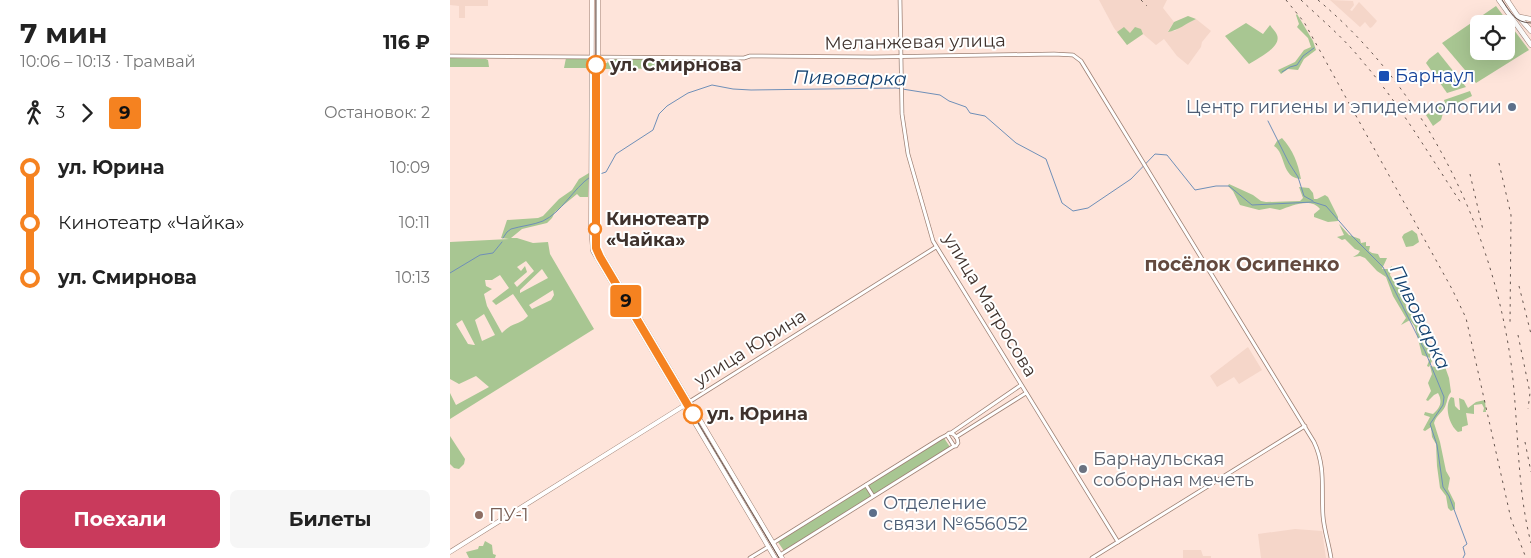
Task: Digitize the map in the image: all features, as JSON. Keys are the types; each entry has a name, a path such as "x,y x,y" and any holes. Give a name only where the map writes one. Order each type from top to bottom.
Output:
{"main road":[{"path":"592,0 592,240 594,255 774,558"},
{"path":"598,0 597,240 600,252 781,557"},
{"path":"1499,0 1531,45"},
{"path":"1506,0 1531,30"},
{"path":"1517,15 1530,19"},
{"path":"1519,29 1523,21 1530,19"},
{"name":"улица Юрина","path":"450,552 689,402"}],"street":[{"name":"улица Матросова","path":"900,0 902,114 908,154 936,247 1118,542"},
{"name":"Меланжевая улица","path":"450,56 744,58 750,56 1054,54 1078,58 1305,426"},
{"name":"улица Юрина","path":"689,402 936,247"},
{"path":"773,543 949,434 1021,385"},
{"path":"956,437 1026,392"},
{"path":"1092,558 1305,426 1322,462 1324,521 1331,558"},
{"path":"781,557 873,496 956,446 958,443 956,437 949,434"},
{"path":"949,434 954,446"},
{"path":"866,485 873,496"},
{"path":"750,558 768,547"}],"shaded area":[{"path":"450,0 488,0 488,6 465,6 465,18 459,18 459,6 450,5"},
{"path":"1099,0 1167,0 1163,8 1174,22 1168,31 1175,31 1196,19 1211,31 1188,65 1177,56 1164,39 1156,45 1143,34 1127,45 1114,28"},
{"path":"1330,0 1353,1 1354,5 1350,10 1352,11 1359,2 1377,21 1370,28 1365,22 1360,27"},
{"path":"1248,347 1262,370 1239,384 1234,377 1217,387 1210,376"},
{"path":"1295,529 1322,531 1326,558 1261,558 1258,534"},
{"path":"1183,550 1201,550 1203,556 1211,556 1211,558 1183,558"}],"green space":[{"path":"1496,6 1503,15 1483,15"},
{"path":"1297,14 1313,41 1316,50 1304,59 1298,70 1288,69 1281,74 1278,70 1295,62 1304,50 1311,47 1308,38 1297,27 1299,24"},
{"path":"1188,16 1196,19 1168,32 1174,22"},
{"path":"1246,23 1263,34 1270,25 1278,39 1268,52 1249,64 1225,36"},
{"path":"1470,24 1470,60 1513,60 1476,83 1442,43"},
{"path":"1124,27 1130,33 1135,27 1141,29 1143,34 1127,45 1117,32"},
{"path":"1515,31 1529,50 1515,59"},
{"path":"1438,52 1466,87 1447,93 1426,63"},
{"path":"450,58 486,59 488,60 489,67 450,67"},
{"path":"566,58 587,59 589,61 589,68 564,68"},
{"path":"609,59 707,60 706,68 602,69 602,63 607,63"},
{"path":"1470,91 1472,96 1447,108 1444,100"},
{"path":"1442,105 1444,110 1441,120 1433,126 1426,115"},
{"path":"1282,138 1294,157 1301,179 1295,178 1290,174 1278,149 1274,146"},
{"path":"589,173 588,197 580,197 577,194 555,212 547,223 522,229 511,238 533,243 548,242 550,254 594,329 450,419 450,393 456,405 489,387 476,376 459,384 450,379 450,242 509,239 501,238 507,220 543,216 559,199 572,190 579,179","holes":["526,261 534,271 517,287 514,283 527,272 525,266 521,271 517,267","542,269 548,278 520,293 520,290","500,275 509,288 492,301 496,305 513,294 528,316 502,333 487,306 484,294 492,289 486,286 485,280 492,280","553,290 554,295 551,300 532,309 529,305","484,314 495,335 482,341 475,320","462,320 475,345 468,344 456,324"]},
{"path":"1229,184 1266,202 1300,201 1303,198 1299,187 1309,188 1313,193 1314,199 1325,195 1328,197 1338,217 1338,221 1328,222 1314,217 1314,214 1320,209 1316,205 1306,203 1280,210 1270,208 1259,210 1240,205 1233,191 1228,186"},
{"path":"1339,224 1349,235 1360,239 1361,243 1366,242 1366,246 1370,246 1369,251 1378,254 1380,258 1387,258 1382,269 1388,269 1392,266 1390,275 1397,286 1404,289 1403,293 1406,296 1407,309 1410,313 1416,311 1418,314 1418,317 1415,319 1424,345 1430,347 1432,361 1429,367 1427,366 1430,358 1422,355 1415,327 1410,320 1401,325 1406,318 1393,296 1386,277 1377,271 1365,258 1360,256 1353,257 1360,251 1355,249 1345,239 1342,240 1337,237 1344,235"},
{"path":"1412,230 1417,234 1419,242 1413,246 1406,247 1402,237"},
{"path":"1444,364 1451,392 1445,407 1434,423 1446,471 1450,478 1448,489 1455,503 1455,509 1451,511 1448,508 1446,496 1440,488 1436,444 1432,437 1431,427 1425,431 1423,430 1430,417 1424,415 1425,412 1433,414 1439,407 1440,402 1438,393 1428,401 1426,400 1431,391 1428,383 1432,374 1430,366 1436,367"},
{"path":"1451,397 1454,398 1455,406 1459,410 1459,398 1464,400 1468,408 1476,402 1485,400 1486,412 1483,412 1482,404 1474,405 1474,414 1466,413 1468,425 1462,427 1462,431 1458,432 1452,425 1448,410"},
{"path":"450,436 465,459 464,464 459,469 454,468 450,464"},
{"path":"944,438 950,447 784,551 778,542"},
{"path":"485,541 492,545 493,554 496,555 495,558 469,558 466,552 478,549 479,546 483,546"}],"waterway":[{"name":"Пивоварка","path":"1282,72 1297,65 1303,56 1314,48"},
{"name":"Пивоварка","path":"594,176 606,172 616,154 653,130 659,114 667,106 688,93 712,85 751,90 896,88 940,95 949,101 966,107 970,113 985,116 1016,143 1046,159 1062,203 1073,211 1088,208 1131,179 1155,154 1167,155 1195,190 1216,186 1229,186 1252,205 1313,202 1326,206 1383,267 1425,351 1444,397 1443,405 1430,424 1437,445 1443,487 1449,496 1467,544 1463,547 1465,554 1463,558"},
{"path":"1268,121 1298,177 1304,196 1313,201"},
{"name":"Пивоварка","path":"503,238 511,229 543,221 550,217 590,177"},
{"name":"Пивоварка","path":"450,273 480,255 493,253 502,242"}],"tram line":[{"path":"596,0 596,248 599,257 779,558"},
{"path":"1502,0 1510,13 1517,19 1525,23 1531,23"},
{"name":"9","path":"596,65 596,248 693,414"}],"railway":[{"path":"1141,0 1147,6"},
{"path":"1286,0 1304,22 1452,289 1466,318 1511,519 1526,558"},
{"path":"1301,0 1349,45 1377,79 1402,113 1461,203"},
{"path":"1318,0 1356,36 1391,75 1421,118 1448,164 1470,212 1488,261 1502,312 1514,386 1520,476 1531,543"},
{"path":"1499,163 1511,215 1510,326"},
{"path":"1470,174 1483,230"},
{"path":"1519,286 1531,334"},
{"path":"1518,335 1530,393 1528,409"},
{"path":"1525,442 1531,472"}],"place":[{"name":"ул. Смирнова","path":"596,65"},
{"name":"Барнаул","path":"1384,76"},
{"name":"Центр гигиены и эпидемиологии","path":"1512,107"},
{"name":"Кинотеатр «Чайка»","path":"595,229"},
{"name":"ул. Юрина","path":"693,414"},
{"name":"Барнаульская соборная мечеть","path":"1083,469"},
{"name":"Отделение связи №656052","path":"873,513"},
{"name":"ПУ-1","path":"479,515"}],"district":[{"name":"посёлок Осипенко","path":"1242,264"}]}
